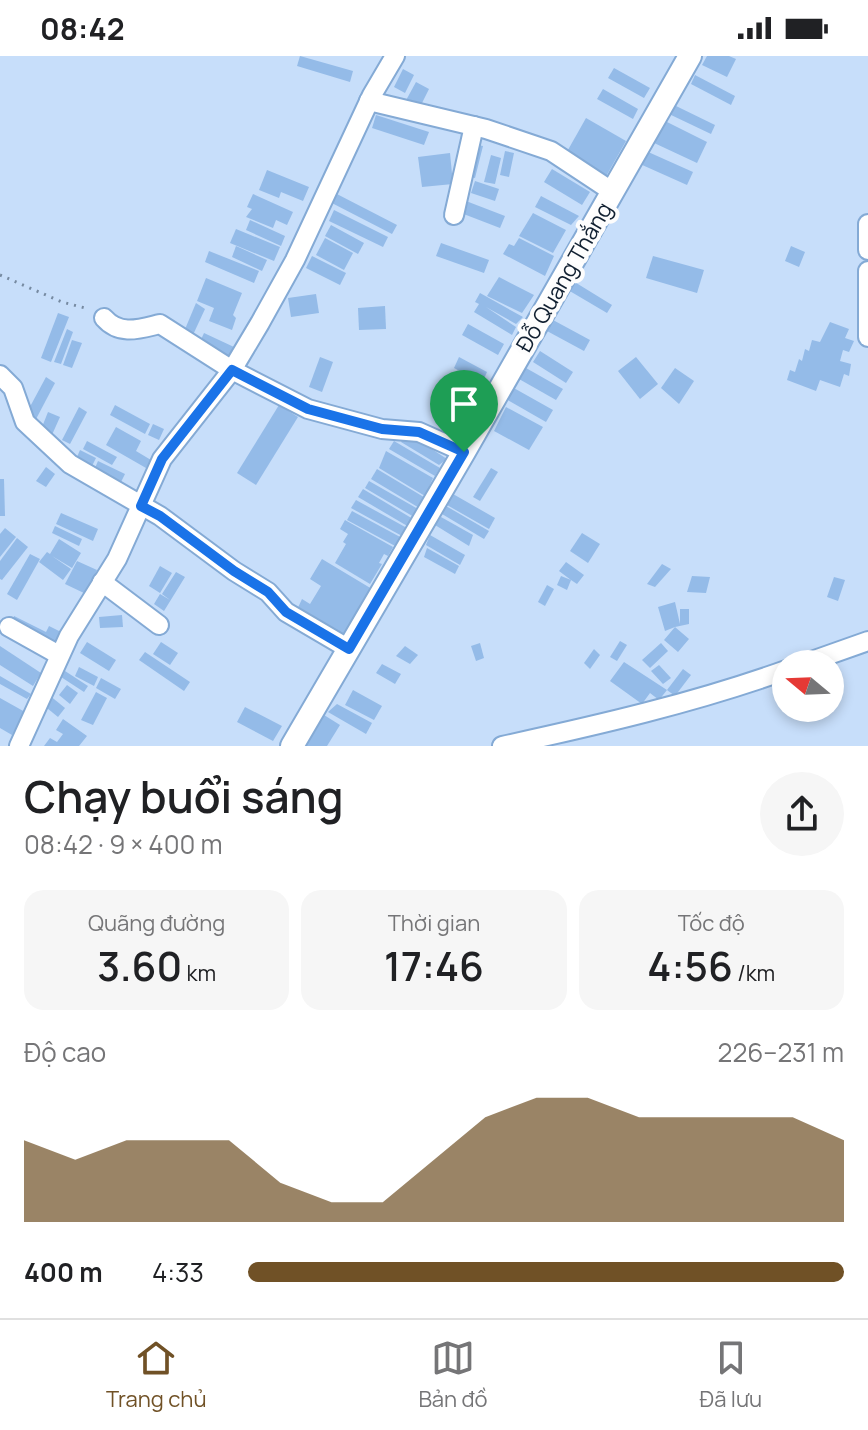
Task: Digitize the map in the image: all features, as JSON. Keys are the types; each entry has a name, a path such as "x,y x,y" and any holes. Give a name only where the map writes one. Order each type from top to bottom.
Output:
{"street":[{"path":"19,746 59,655 117,559 162,459 232,370 295,260 369,101 395,56"},
{"name":"Đỗ Quang Thắng","path":"292,746 690,56"},
{"path":"369,101 474,126 551,151 613,192"},
{"path":"454,215 474,126"},
{"path":"868,224 868,250"},
{"path":"868,271 868,337"},
{"path":"104,318 112,326 128,331 160,324 232,370 308,409 382,429 419,432 464,452"},
{"path":"0,375 13,388 25,422 70,464 160,516 268,592 286,612 349,649"},
{"path":"102,582 159,625"},
{"path":"9,627 59,655"},
{"path":"843,650 868,641"},
{"path":"502,746 599,725 772,675"}],"path":[{"path":"0,275 62,302 88,308 104,318"}],"building":[{"path":"300,56 353,71 350,82 297,66"},
{"path":"707,56 736,59 727,77 702,65"},
{"path":"614,68 650,88 644,98 608,78"},
{"path":"403,69 414,75 405,93 394,87"},
{"path":"695,75 735,96 731,105 691,84"},
{"path":"416,82 429,89 418,111 404,104"},
{"path":"603,89 638,109 633,119 597,99"},
{"path":"674,105 715,125 711,134 669,114"},
{"path":"376,115 429,132 424,145 372,128"},
{"path":"586,118 626,141 604,180 564,157"},
{"path":"663,120 707,142 697,163 652,142"},
{"path":"473,144 483,146 475,178 465,176"},
{"path":"505,151 514,153 509,177 500,175"},
{"path":"646,151 693,172 687,185 640,164"},
{"path":"450,153 453,184 422,187 418,157"},
{"path":"491,155 501,158 495,184 484,182"},
{"path":"552,169 590,192 582,205 544,182"},
{"path":"267,170 309,187 303,201 281,192 279,198 259,190"},
{"path":"475,181 499,189 495,201 471,193"},
{"path":"333,192 397,225 392,234 328,201"},
{"path":"253,194 293,212 287,225 276,220 273,228 246,217 252,209 247,207"},
{"path":"541,196 579,216 571,225 535,207"},
{"path":"466,201 505,216 500,228 461,213"},
{"path":"334,210 388,237 383,247 329,221"},
{"path":"533,213 566,230 553,253 519,236"},
{"path":"250,220 285,236 281,246 246,230"},
{"path":"331,225 364,243 358,254 325,236"},
{"path":"236,229 280,247 274,261 230,243"},
{"path":"325,238 353,253 344,270 316,255"},
{"path":"519,238 554,256 545,276 503,254 509,244 514,246"},
{"path":"441,243 489,260 484,273 436,256"},
{"path":"236,246 267,260 262,271 232,257"},
{"path":"791,246 805,252 799,267 785,261"},
{"path":"209,251 259,271 254,283 205,262"},
{"path":"312,256 346,273 340,285 306,268"},
{"path":"653,256 704,270 697,293 646,278"},
{"path":"499,277 534,295 522,313 487,296"},
{"path":"206,278 242,293 233,315 236,318 232,330 209,321 214,308 197,301"},
{"path":"573,281 612,305 607,313 568,290"},
{"path":"480,293 523,317 516,324 486,307 516,327 512,335 474,312"},
{"path":"316,294 319,313 291,317 288,298"},
{"path":"196,303 205,309 192,337 183,334"},
{"path":"385,306 386,329 359,330 358,308"},
{"path":"58,313 69,317 51,362 41,358"},
{"path":"553,320 590,340 584,351 547,331"},
{"path":"830,322 849,329 845,338 854,341 849,352 843,350 840,361 851,364 849,376 844,374 840,387 820,380 816,391 787,380 790,370 795,372 799,359 802,361 805,349 809,351 812,340 820,342"},
{"path":"468,324 504,344 498,355 462,335"},
{"path":"67,329 73,332 61,364 54,362"},
{"path":"204,333 234,347 230,357 199,344"},
{"path":"72,340 82,343 72,368 63,365"},
{"path":"540,351 573,372 566,383 533,362"},
{"path":"320,357 333,362 322,392 309,387"},
{"path":"459,357 487,372 482,383 454,368"},
{"path":"636,357 658,384 640,399 618,371"},
{"path":"526,368 563,389 556,400 519,379"},
{"path":"675,368 694,381 679,404 661,388"},
{"path":"46,377 55,383 35,421 25,416"},
{"path":"512,387 553,410 546,422 506,399"},
{"path":"115,405 150,424 145,434 110,415"},
{"path":"279,405 298,417 256,485 237,473"},
{"path":"79,407 87,412 70,444 62,440"},
{"path":"506,407 543,427 529,450 494,431"},
{"path":"48,412 60,417 51,437 40,432"},
{"path":"153,424 164,429 159,440 148,435"},
{"path":"116,427 141,441 136,451 151,460 146,468 106,445"},
{"path":"407,433 447,459 439,465 401,442"},
{"path":"87,441 117,457 112,465 83,449"},
{"path":"394,441 440,468 435,476 389,449"},
{"path":"80,450 96,458 89,472 74,464"},
{"path":"386,451 433,478 425,496 379,468"},
{"path":"98,461 125,474 118,488 92,475"},
{"path":"46,467 55,474 46,487 36,481"},
{"path":"491,468 498,472 480,501 473,497"},
{"path":"377,469 427,499 421,509 371,479"},
{"path":"0,479 4,479 5,516 0,516"},
{"path":"369,481 418,509 414,517 365,488"},
{"path":"363,489 413,519 409,527 358,497"},
{"path":"453,494 495,518 489,529 447,505"},
{"path":"356,500 407,528 402,536 351,508"},
{"path":"446,506 489,531 484,539 442,514"},
{"path":"352,511 402,538 397,547 347,520"},
{"path":"61,513 98,529 93,541 56,524"},
{"path":"441,517 473,535 469,546 435,525"},
{"path":"345,520 393,547 388,556 384,554 379,563 382,564 370,584 335,563 346,544 343,542 348,534 340,529"},
{"path":"55,526 82,539 79,546 52,533"},
{"path":"5,528 16,537 0,557 0,534"},
{"path":"582,533 600,544 588,563 570,551"},
{"path":"430,535 465,555 460,565 426,545"},
{"path":"17,538 28,547 2,580 0,561"},
{"path":"59,539 81,553 72,568 52,556 71,569 63,580 39,562 47,552 50,554"},
{"path":"427,548 459,566 455,574 424,557"},
{"path":"30,554 40,559 17,600 7,594"},
{"path":"322,559 372,589 343,641 295,614 302,599 310,604 321,586 310,579"},
{"path":"77,561 97,570 86,594 65,584"},
{"path":"566,562 584,575 577,584 559,571"},
{"path":"662,564 671,569 655,587 647,584"},
{"path":"160,566 172,573 160,593 149,586"},
{"path":"176,572 185,577 164,611 154,604 160,594 170,600 162,594"},
{"path":"561,576 571,580 567,590 557,585"},
{"path":"692,576 710,577 706,593 687,592"},
{"path":"834,577 845,580 838,601 827,597"},
{"path":"547,585 554,589 545,606 538,602"},
{"path":"675,602 680,624 680,609 689,609 689,624 665,631 658,607"},
{"path":"122,615 123,627 100,628 99,617"},
{"path":"14,616 46,632 49,626 65,634 56,651 9,627"},
{"path":"675,627 689,639 678,652 664,640"},
{"path":"620,641 627,645 617,661 610,657"},
{"path":"87,642 116,660 109,671 80,653"},
{"path":"161,642 178,653 170,665 153,654"},
{"path":"480,643 484,658 476,661 471,646"},
{"path":"661,643 668,651 650,668 642,660"},
{"path":"0,646 41,673 33,686 0,665"},
{"path":"405,646 418,655 410,664 396,656"},
{"path":"594,649 600,655 590,669 584,663"},
{"path":"145,652 190,682 184,691 139,660"},
{"path":"624,662 667,690 659,700 650,693 642,704 610,681"},
{"path":"382,664 401,674 395,684 376,673"},
{"path":"659,665 671,678 663,684 651,671"},
{"path":"79,667 98,677 94,686 75,676"},
{"path":"683,669 691,675 675,696 667,690"},
{"path":"65,671 88,686 84,692 61,677"},
{"path":"0,676 31,694 27,699 0,684"},
{"path":"101,678 121,689 115,699 96,688"},
{"path":"67,685 78,693 70,704 59,695"},
{"path":"353,690 382,706 374,720 345,705"},
{"path":"96,692 107,698 93,725 81,720"},
{"path":"49,695 65,708 58,717 42,704"},
{"path":"0,698 25,712 12,735 0,728"},
{"path":"337,704 372,723 366,734 328,712"},
{"path":"245,707 282,726 273,741 237,722"},
{"path":"324,715 340,725 327,746 305,746"},
{"path":"63,719 87,736 79,746 44,746 50,738 57,742 63,734 56,730"}],"route":[{"path":"232,370 308,409 382,429 419,432 464,452 349,649 286,612 268,592 141,506 162,459 232,370"}]}
